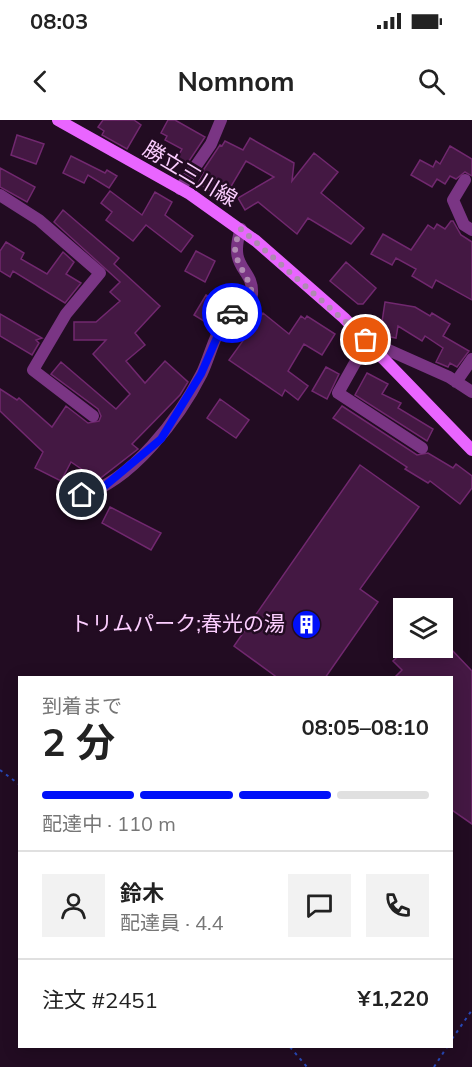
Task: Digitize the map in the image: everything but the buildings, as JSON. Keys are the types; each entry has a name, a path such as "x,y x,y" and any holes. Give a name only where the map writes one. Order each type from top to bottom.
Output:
{"main road":[{"name":"勝立三川線","path":"58,120 180,189 241,229 369,343 472,450"}],"street":[{"path":"180,189 211,144 221,120"},
{"path":"465,180 453,200 464,225 472,230"},
{"path":"0,195 39,220 100,273 66,314 33,370 93,416"},
{"path":"82,495 100,490 161,439 201,374 225,319 249,302 252,294 249,281 237,260 235,246 241,229"},
{"path":"422,448 338,393 369,343 386,347 472,392"},
{"path":"456,382 472,359"}],"path":[{"path":"0,770 18,783"},
{"path":"453,1038 472,1010"},
{"path":"291,1048 308,1067"},
{"path":"434,1067 446,1048"}],"way so far":[{"path":"232,313 249,302 252,294 249,281 237,260 235,246 241,229 344,318 366,340"}],"place":[{"name":"トリムパーク;春光の湯","path":"306,624"}],"route":[{"path":"82,495 100,490 161,439 201,374 225,319 232,313"}]}
